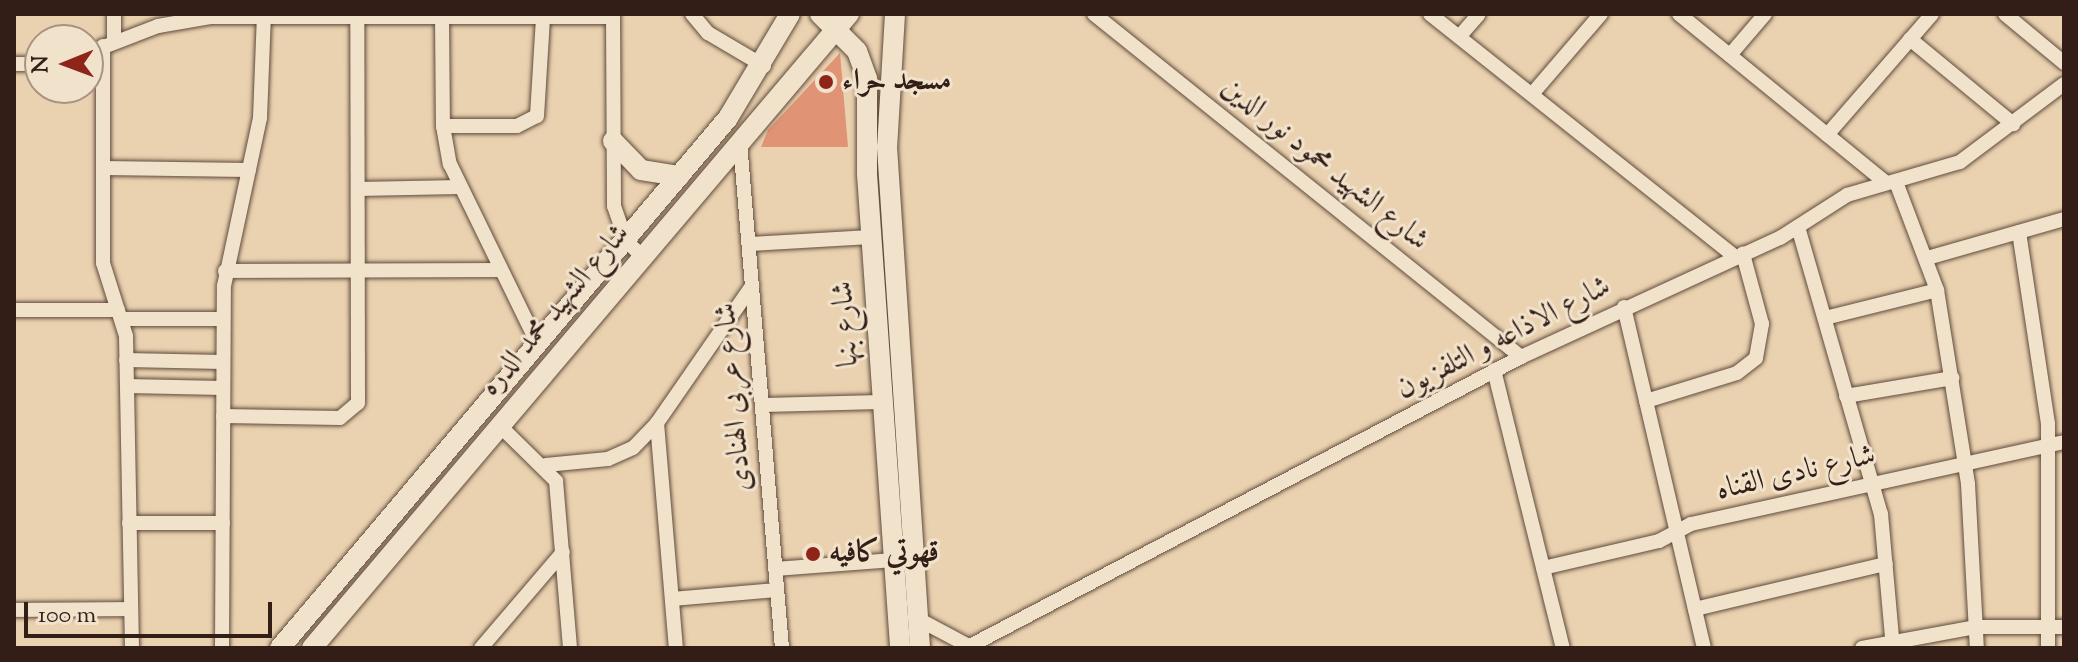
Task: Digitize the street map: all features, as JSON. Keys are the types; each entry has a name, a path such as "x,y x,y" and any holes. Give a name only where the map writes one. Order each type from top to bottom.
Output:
{"main road":[{"name":"شارع الشهيد محمد الدره","path":"280,648 680,176 764,66 790,14"},
{"name":"شارع بنها","path":"820,14 857,51 867,79 872,237 900,648"},
{"name":"شارع الشهيد محمد الدره","path":"312,648 849,14"},
{"name":"شارع بنها","path":"895,14 887,147 920,648"},
{"path":"613,141 641,170 680,176"}],"street":[{"path":"114,14 109,44 103,168 103,263 121,315 126,360 132,648"},
{"path":"692,14 708,33 764,66"},
{"name":"شارع الشهيد محمود نور الدين","path":"1094,14 1521,357"},
{"path":"1430,14 1740,256 1762,324 1756,358 1737,373 1646,401"},
{"path":"1459,37 1479,14"},
{"path":"1533,93 1601,14"},
{"path":"1679,14 1891,183 1927,258 1937,290 1965,462 1977,648"},
{"path":"1730,55 1765,14"},
{"path":"1827,135 1932,14"},
{"path":"2005,14 2064,63"},
{"path":"104,46 184,20 238,15 613,15 614,206 626,241 642,256"},
{"path":"222,648 225,271 262,101 264,15"},
{"path":"434,15 443,126 460,187 537,342"},
{"path":"223,416 351,414 358,397 357,16"},
{"path":"443,126 517,126 537,116 543,17"},
{"path":"1910,39 2013,124"},
{"name":"شارع الاذاعه و التلفزيون","path":"967,647 1494,370 1798,227 1839,199 1960,162 2064,84"},
{"name":"شارع عربى الهنادى","path":"740,142 782,648"},
{"path":"103,168 249,170"},
{"path":"358,189 460,187"},
{"path":"1927,258 2064,219"},
{"path":"1798,227 1872,483 1886,564 1892,644"},
{"path":"2019,232 2057,444 2057,627 2048,648"},
{"path":"749,244 872,237"},
{"path":"225,271 500,270"},
{"path":"546,465 615,457 657,423 752,286"},
{"path":"1825,318 1937,290"},
{"path":"1624,307 1704,648"},
{"path":"14,310 223,319"},
{"path":"126,360 223,362"},
{"path":"1494,370 1563,648"},
{"path":"1846,396 1952,378"},
{"path":"127,386 223,388"},
{"path":"762,405 883,402"},
{"path":"657,423 676,648"},
{"path":"499,425 546,465 557,486 570,648"},
{"name":"شارع نادى القناه","path":"1543,568 1872,483 2057,444"},
{"path":"129,523 223,523"},
{"path":"481,648 563,552"},
{"path":"775,569 894,560"},
{"path":"1695,609 1886,564"},
{"path":"672,599 777,590"},
{"path":"14,610 131,609"},
{"path":"918,619 967,647"},
{"path":"1862,648 1975,627 2057,627"}],"building":[{"name":"مسجد حراء","path":"840,53 848,147 761,147 768,130"}],"place":[{"name":"مسجد حراء","path":"826,82"},
{"name":"قهوتي كافيه","path":"813,554"}]}
